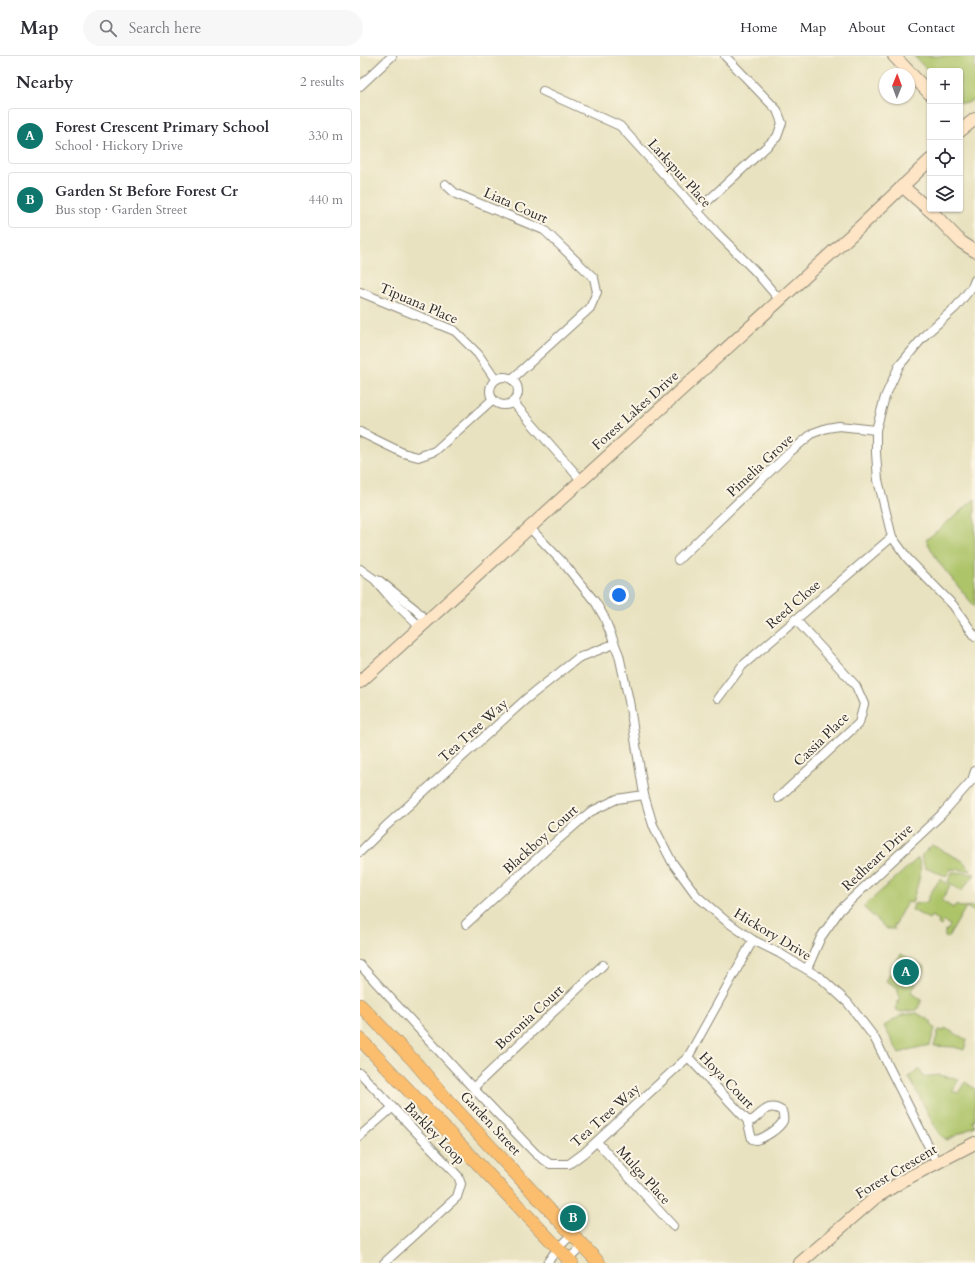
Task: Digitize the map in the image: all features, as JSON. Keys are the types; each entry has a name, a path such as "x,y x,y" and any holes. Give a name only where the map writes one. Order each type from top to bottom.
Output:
{"main road":[{"path":"894,56 927,93"},
{"name":"Forest Lakes Drive","path":"360,682 860,226 927,163"},
{"path":"907,182 927,204"},
{"path":"934,212 961,242 975,251"},
{"name":"Garden Street","path":"360,1005 414,1061 448,1101 600,1263"},
{"path":"360,1039 558,1248 568,1262"},
{"name":"Forest Crescent","path":"800,1263 875,1198 904,1180 975,1143"}],"street":[{"path":"360,86 392,56"},
{"path":"697,211 777,137 782,123 777,110 725,56"},
{"name":"Larkspur Place","path":"543,91 620,126 697,211 755,271 779,299"},
{"name":"Liata Court","path":"445,184 456,194 544,230 594,278 598,292 590,308 512,379"},
{"path":"975,280 972,287 956,307 924,335 899,366 885,397 876,430 878,480 892,537 908,559 953,605 975,636"},
{"name":"Tipuana Place","path":"360,292 455,331 478,354 495,379"},
{"path":"505,376 512,379 516,383 518,393 513,402 504,406 496,404 492,400 489,391 490,386 495,379 505,376"},
{"path":"360,432 403,452 418,456 435,451 492,400"},
{"path":"513,402 581,480"},
{"name":"Pimelia Grove","path":"678,560 790,452 813,433 827,428 840,426 876,430"},
{"name":"Hickory Drive","path":"529,527 566,566 596,603 604,617 619,655 629,701 644,794 653,825 672,862 697,896 726,922 753,940 821,978 848,1003 874,1037 937,1163"},
{"name":"Reed Close","path":"718,698 742,666 892,537"},
{"path":"360,569 374,579 380,581 402,598 424,624"},
{"name":"Cassia Place","path":"778,798 859,723 864,704 856,686 795,619"},
{"name":"Tea Tree Way","path":"360,852 386,826 526,699 578,658 614,644"},
{"name":"Redheart Drive","path":"807,969 821,937 840,910 941,815 972,780 975,771"},
{"name":"Blackboy Court","path":"466,924 590,812 617,799 644,794"},
{"name":"Tea Tree Way","path":"360,965 536,1154 550,1164 569,1164 597,1142 688,1057 753,940"},
{"name":"Boronia Court","path":"473,1088 603,965"},
{"name":"Hoya Court","path":"688,1057 747,1120 752,1139 756,1140 765,1137 782,1123 784,1119 782,1111 772,1107 768,1108 753,1120 747,1120"},
{"name":"Barkley Loop","path":"360,1073 458,1176 461,1184 457,1197 384,1263"},
{"path":"360,1136 392,1108"},
{"name":"Mulga Place","path":"597,1142 673,1226"},
{"path":"547,1263 558,1248 572,1234"},
{"path":"568,1262 583,1246"}],"green space":[{"path":"914,56 975,56 975,98 968,103 963,103 963,68 927,68 927,70"},
{"path":"975,499 975,607 939,563 926,540"},
{"path":"932,845 963,861 971,871 951,869 946,876 925,868 921,856"},
{"path":"918,858 920,863 920,875 912,903 907,902 896,924 893,926 895,929 887,929 863,907"},
{"path":"952,872 975,874 961,891 948,882"},
{"path":"940,879 950,885 941,900 953,908 955,905 961,907 975,906 975,912 966,907 948,938 945,937 945,930 948,930 950,925 943,921 941,926 938,924 939,920 931,916 929,919 912,910 914,904 927,902 930,894"},
{"path":"901,954 925,967 911,993 922,1000 917,1010 901,1012 895,1009 900,996 897,992 898,988 886,981"},
{"path":"917,1013 932,1022 931,1025 935,1028 930,1045 908,1050 899,1054 884,1026 902,1015"},
{"path":"945,1028 967,1040 964,1050 954,1047 934,1046 939,1030 944,1031"},
{"path":"920,1069 923,1077 939,1075 959,1079 952,1091 958,1093 965,1082 975,1089 975,1120 973,1121 975,1126 947,1140 939,1134 909,1077"}],"place":[{"name":"Forest Crescent Primary School","path":"906,972"},
{"name":"Garden St Before Forest Cr","path":"573,1218"}]}
